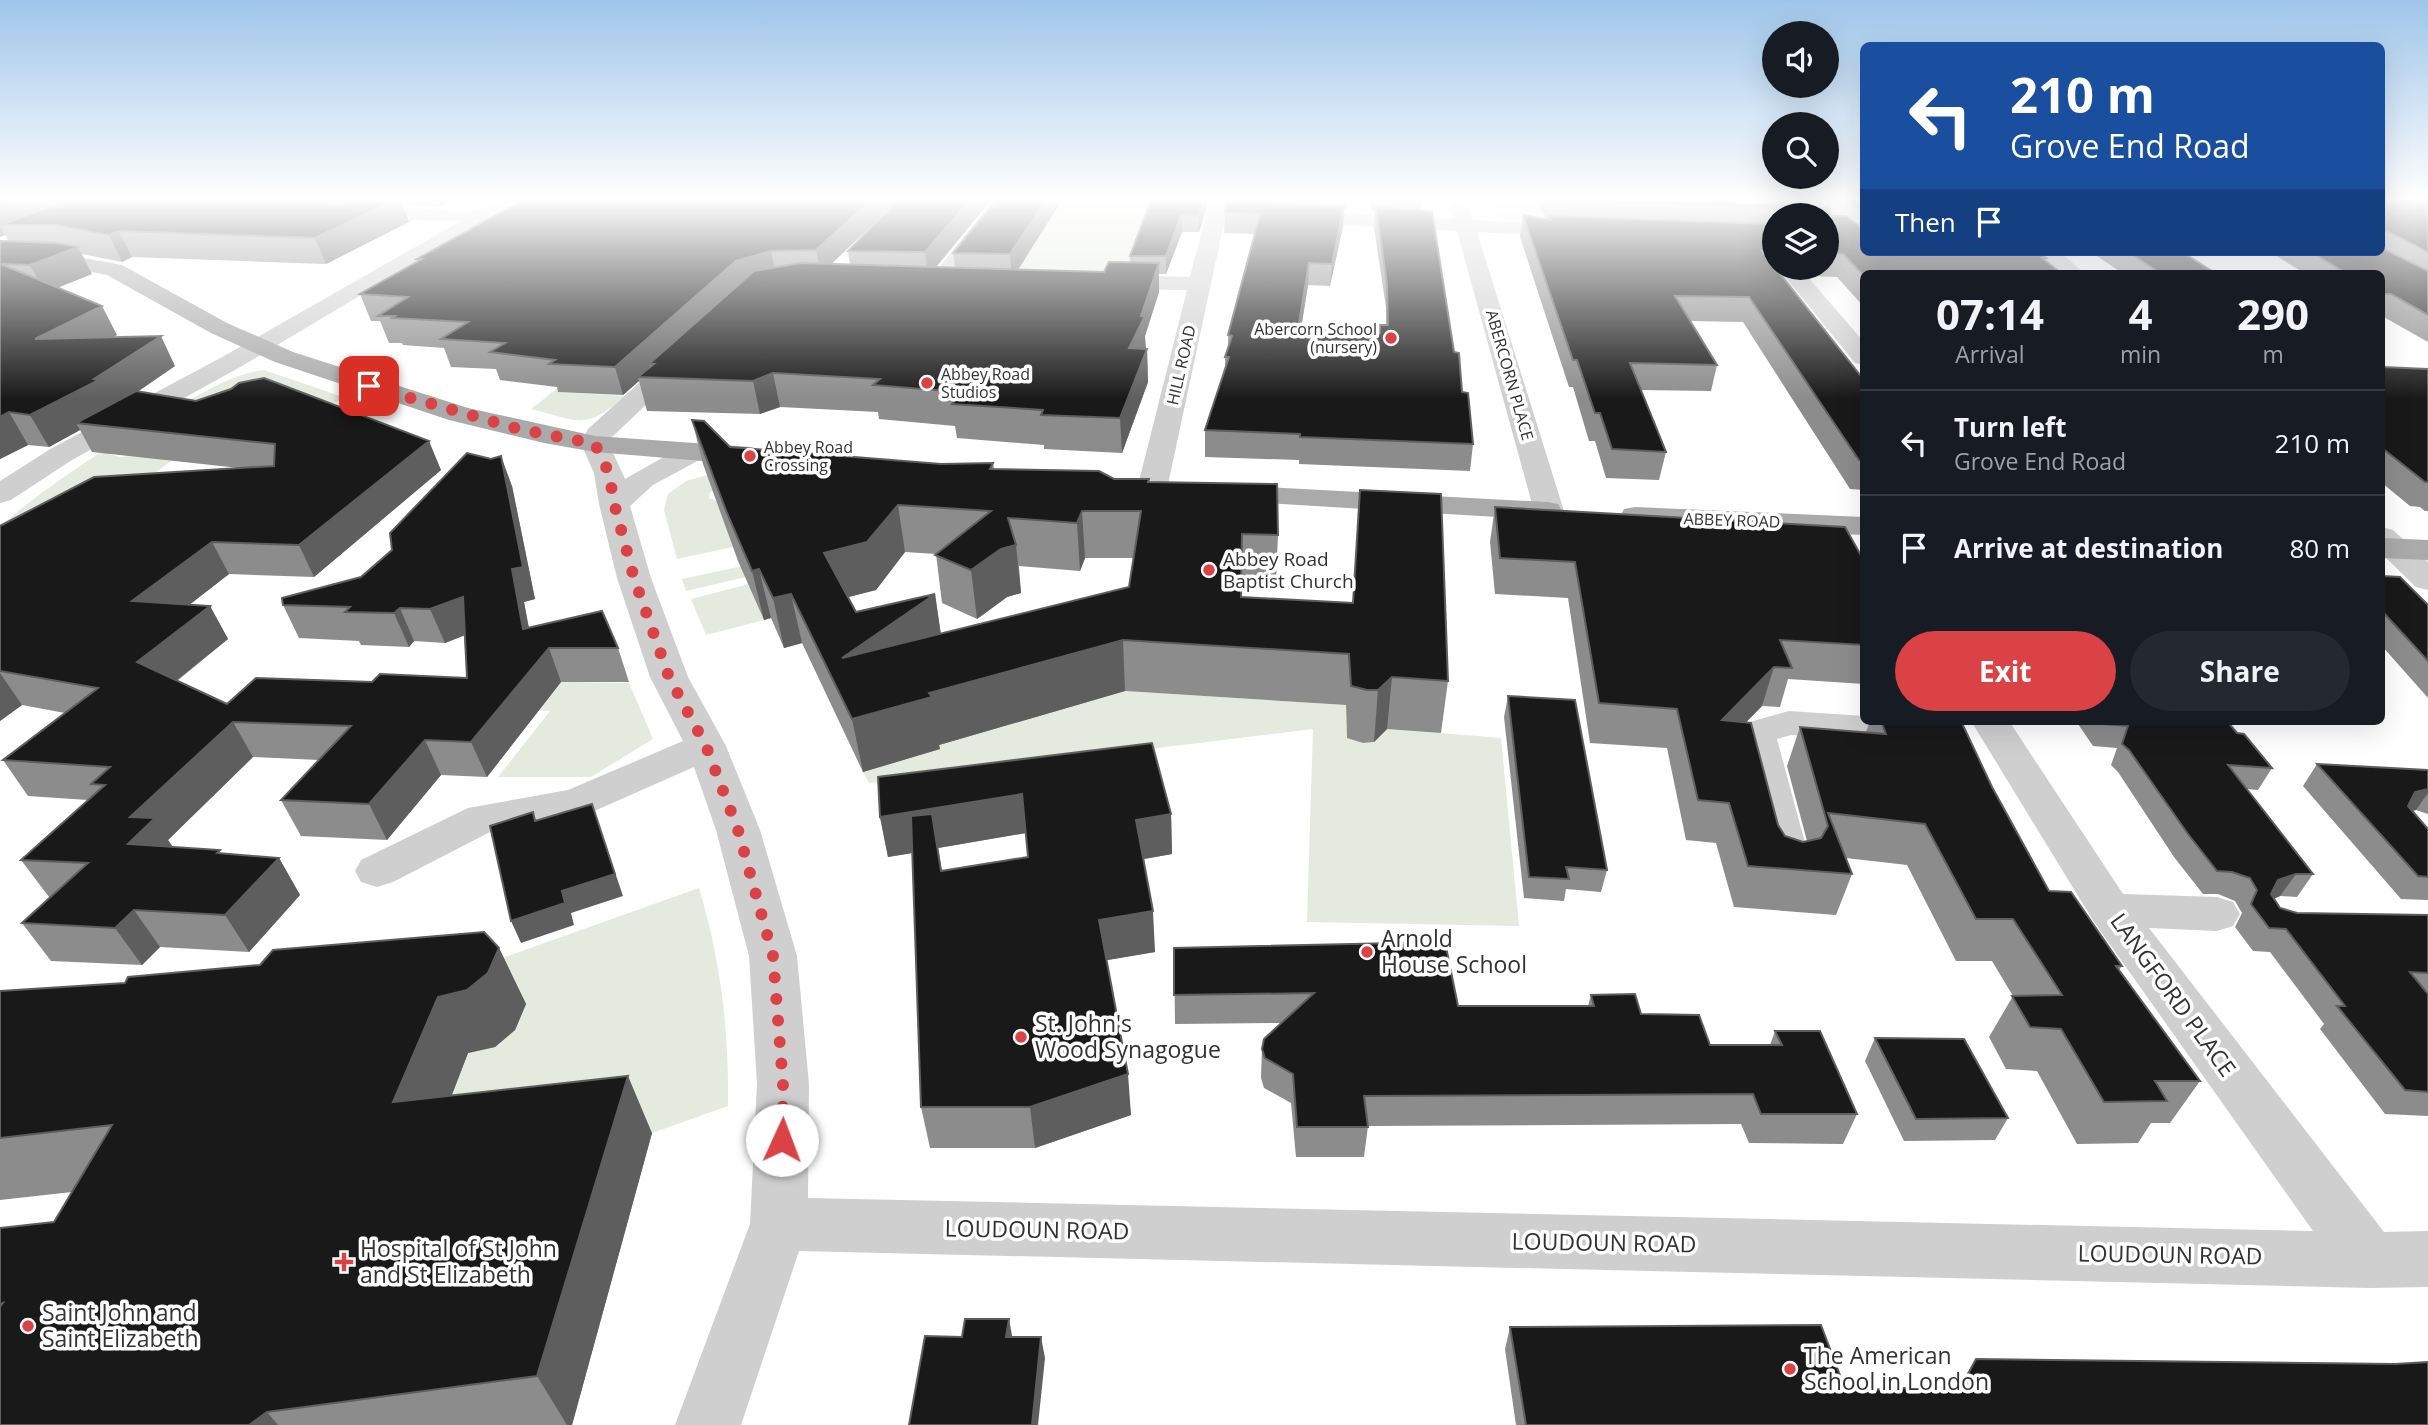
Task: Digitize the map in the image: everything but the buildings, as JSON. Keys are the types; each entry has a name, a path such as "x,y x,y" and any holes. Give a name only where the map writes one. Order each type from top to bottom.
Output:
{"main road":[{"path":"96,266 114,270 257,346 459,414 544,435 595,444 777,459"},
{"name":"ABBEY ROAD","path":"1138,488 1575,513 1860,526"},
{"path":"2386,544 2428,550"}],"street":[{"path":"0,494 62,454 395,266"},
{"path":"934,287 950,266"},
{"name":"HILL ROAD","path":"1138,488 1204,266"},
{"name":"ABERCORN PLACE","path":"1482,266 1575,513"},
{"path":"1799,280 1860,353"},
{"path":"1081,281 1200,284"},
{"path":"908,286 959,288"},
{"path":"701,340 598,435 595,444 609,473 634,578 669,677 706,746 738,830 773,956 783,1084 779,1224 708,1425"},
{"path":"614,503 643,479 693,452"},
{"path":"2386,544 2428,580"},
{"path":"1789,865 1757,741 1759,732 1789,723 1860,725"},
{"path":"1871,725 1995,728"},
{"name":"LANGFORD PLACE","path":"1995,728 2110,910 2369,1260"},
{"path":"377,871 482,818 577,802 706,746"},
{"path":"2110,910 2217,914"},
{"name":"LOUDOUN ROAD","path":"779,1224 2369,1260 2428,1259"}],"shaded area":[{"path":"1020,266 1134,266 1131,274 1011,281"},
{"path":"264,370 346,398 300,416 109,454 120,457 180,454 110,508 0,539 0,526 43,492 110,447 221,383"},
{"path":"572,377 559,392 625,396 590,419 571,419 531,409"},
{"path":"719,472 724,487 710,492 709,498 717,501 733,547 677,559 664,510 668,494 686,481"},
{"path":"752,564 746,577 686,591 682,579"},
{"path":"749,584 764,620 706,635 691,599"},
{"path":"510,681 629,683 653,739 591,777 498,777 550,711 484,707"},
{"path":"1125,691 1346,705 1347,735 1363,743 1374,742 1380,736 1380,728 1501,738 1519,926 1307,922 1313,729 869,783 863,772 939,749 935,743"},
{"path":"699,888 713,942 722,996 728,1106 652,1133 427,1159 468,1053 495,1047 405,957 505,957"}],"place":[{"name":"Abercorn School (nursery)","path":"1391,338"},
{"name":"Abbey Road Studios","path":"927,383"},
{"name":"Abbey Road Crossing","path":"750,456"},
{"name":"Abbey Road Baptist Church","path":"1209,570"},
{"name":"Arnold House School","path":"1367,952"},
{"name":"St. John's Wood Synagogue","path":"1021,1037"},
{"name":"Hospital of St John and St Elizabeth","path":"344,1262"},
{"name":"Saint John and Saint Elizabeth","path":"28,1326"},
{"name":"The American School in London","path":"1790,1369"}],"route":[{"path":"369,386 459,414 595,444 609,473 634,578 669,677 706,746 738,830 773,956 781,1032 782,1140"}]}
